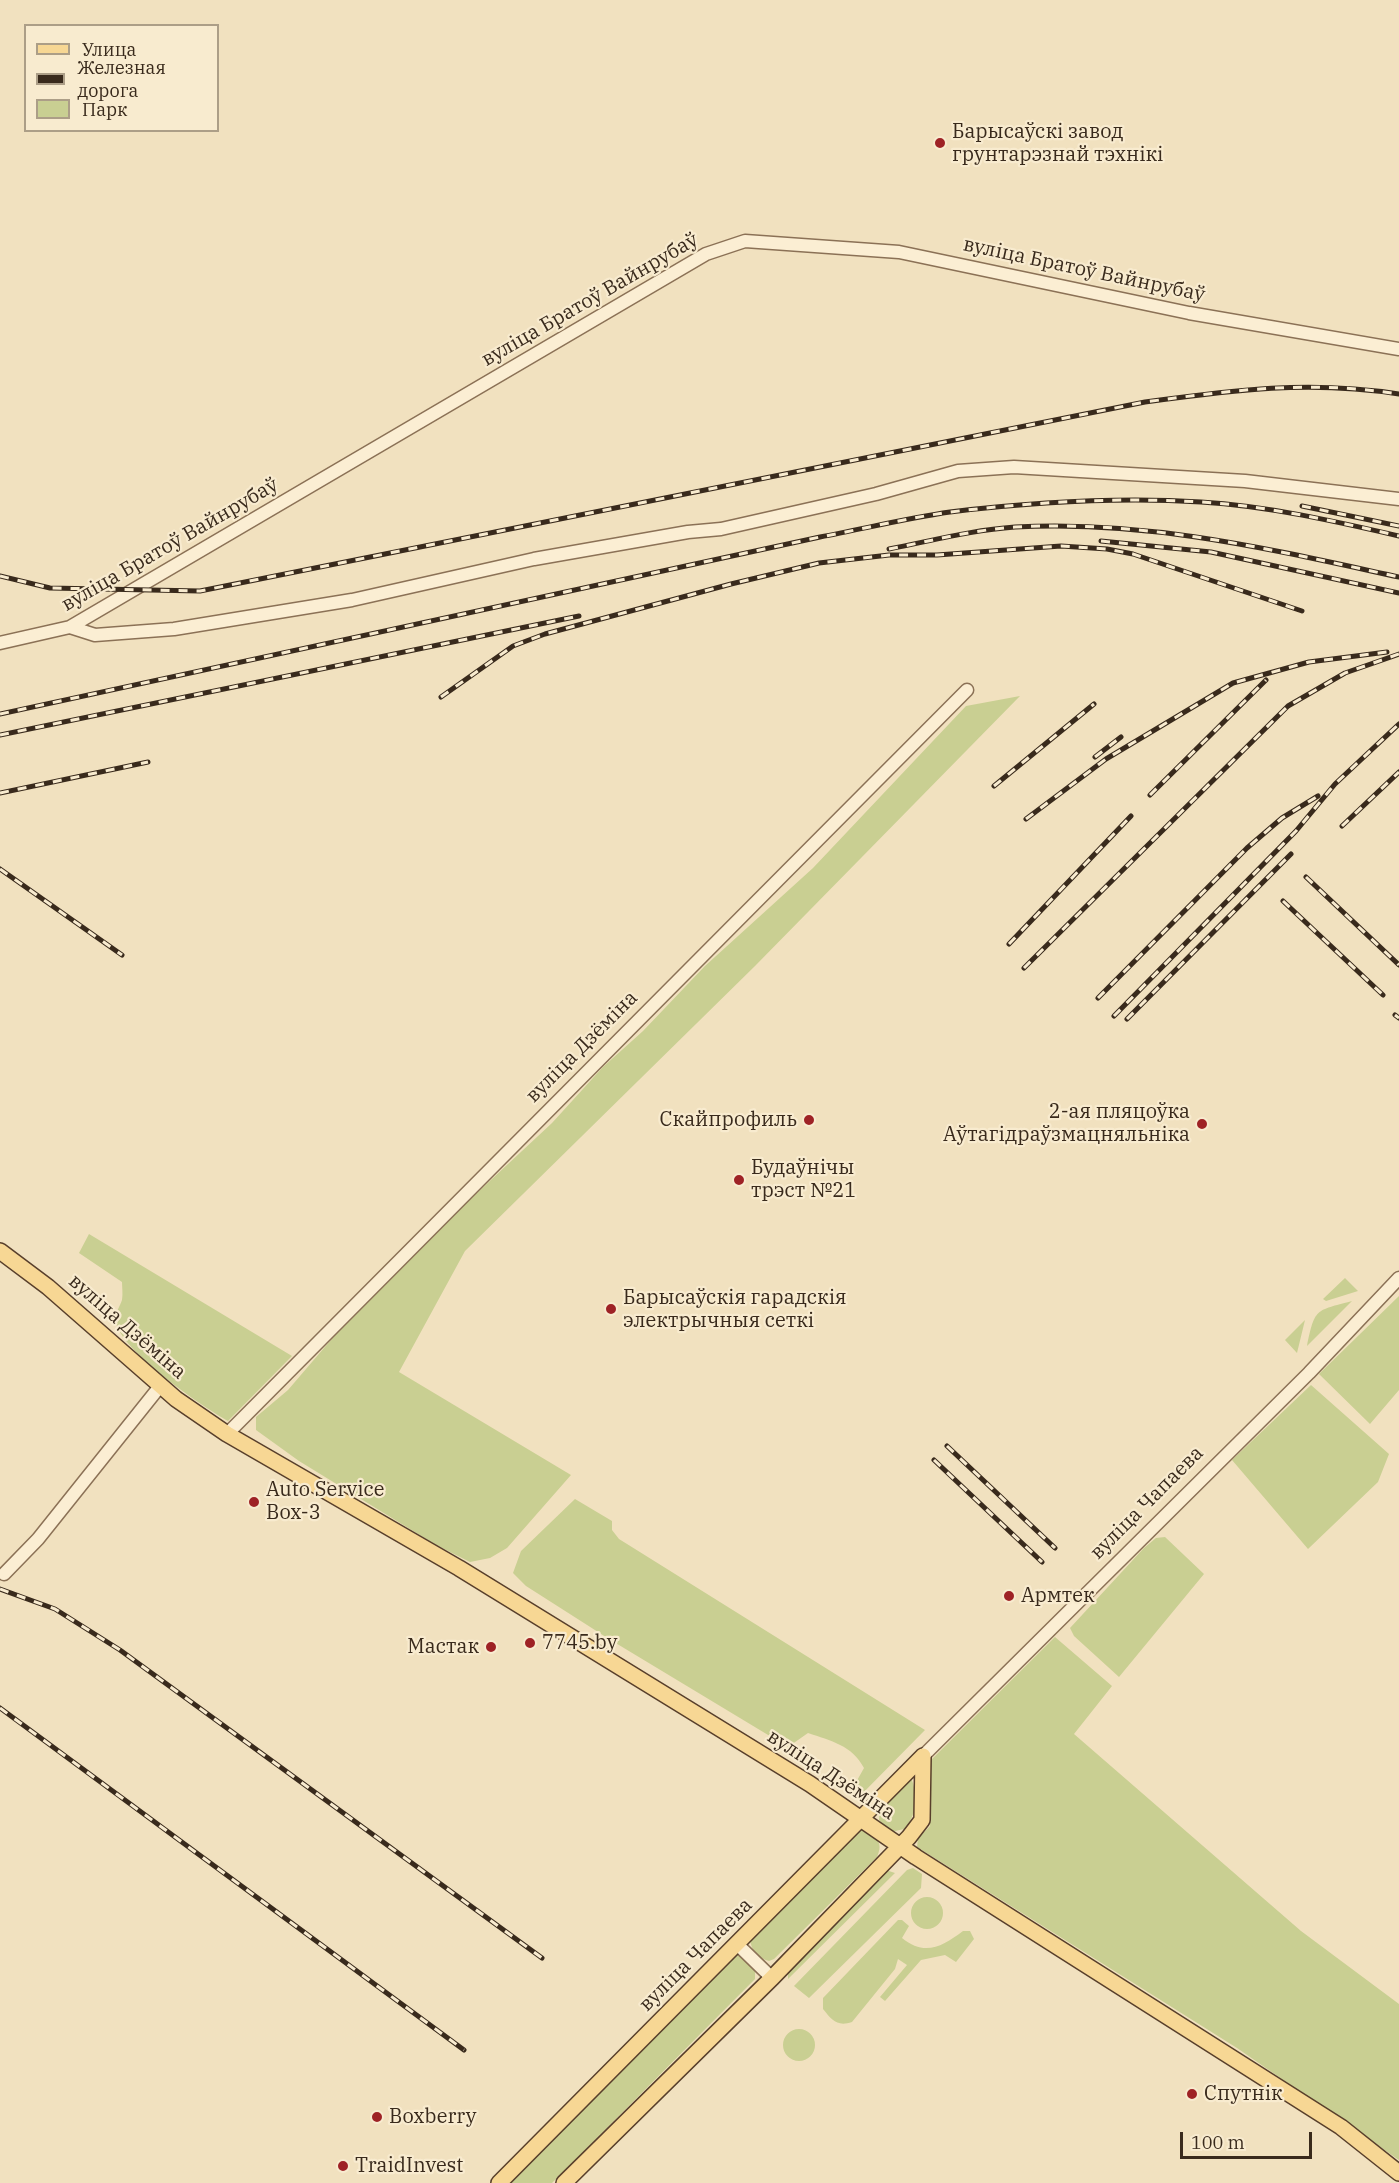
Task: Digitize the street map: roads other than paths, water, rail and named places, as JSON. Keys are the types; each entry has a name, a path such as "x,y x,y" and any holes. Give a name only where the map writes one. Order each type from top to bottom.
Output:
{"main road":[{"name":"вуліца Дзёміна","path":"0,1251 48,1287 161,1385 227,1434 469,1574 810,1784 900,1846 1341,2127 1399,2173"},
{"name":"вуліца Чапаева","path":"499,2183 923,1756"},
{"path":"564,2183 772,1978 900,1846 922,1820 923,1756"}],"street":[{"name":"вуліца Братоў Вайнрубаў","path":"0,642 70,627 706,254 745,241 899,252 1189,313 1399,349"},
{"path":"70,627 95,635 174,629 341,602 534,559 688,532 721,529 876,494 958,471 1014,466 1245,481 1399,499"},
{"name":"вуліца Дзёміна","path":"227,1434 967,690"},
{"name":"вуліца Чапаева","path":"923,1756 1310,1373 1399,1278"},
{"path":"4,1574 38,1539 161,1385"},
{"path":"737,1944 772,1978"}],"railway":[{"path":"0,576 50,588 200,591 1145,402 1272,388 1303,387 1399,394"},
{"path":"0,714 820,537 950,512 1076,501 1201,502 1276,511 1399,536"},
{"path":"1302,506 1399,526"},
{"path":"889,549 999,528 1065,526 1113,528 1161,532 1256,547 1399,577"},
{"path":"1101,541 1211,552 1399,593"},
{"path":"441,697 513,646 545,634 819,563 889,555 937,555 1061,546 1107,549 1133,554 1302,611"},
{"path":"0,735 579,616"},
{"path":"1026,819 1106,759 1233,683 1309,662 1387,652"},
{"path":"1024,968 1288,706 1345,673 1399,654"},
{"path":"1150,795 1266,680"},
{"path":"994,786 1094,704"},
{"path":"1114,1016 1296,831 1335,784 1399,724"},
{"path":"1095,757 1121,737"},
{"path":"0,793 148,762"},
{"path":"1342,826 1399,772"},
{"path":"1098,998 1247,848 1282,818 1318,796"},
{"path":"1009,944 1131,816"},
{"path":"1127,1019 1291,854"},
{"path":"0,869 122,955"},
{"path":"1306,877 1399,965"},
{"path":"1283,901 1383,995"},
{"path":"1395,1015 1399,1018"},
{"path":"947,1446 1055,1548"},
{"path":"934,1460 1042,1562"},
{"path":"0,1589 55,1609 120,1650 542,1958"},
{"path":"0,1708 464,2050"}],"place":[{"name":"Барысаўскі завод грунтарэзнай тэхнікі","path":"940,143"},
{"name":"Скайпрофиль","path":"809,1120"},
{"name":"2-ая пляцоўка Аўтагідраўзмацняльніка","path":"1202,1124"},
{"name":"Будаўнічы трэст №21","path":"739,1180"},
{"name":"Барысаўскія гарадскія электрычныя сеткі","path":"611,1309"},
{"name":"Auto Service Box-3","path":"254,1502"},
{"name":"Армтек","path":"1009,1596"},
{"name":"7745.by","path":"530,1643"},
{"name":"Мастак","path":"491,1647"},
{"name":"Спутнік","path":"1192,2094"},
{"name":"Boxberry","path":"377,2117"},
{"name":"TraidInvest","path":"343,2166"}]}
